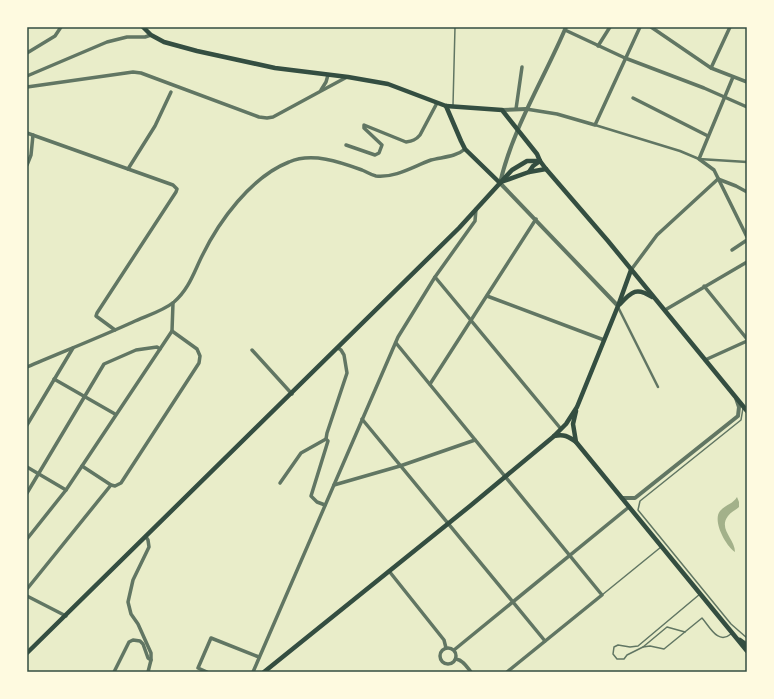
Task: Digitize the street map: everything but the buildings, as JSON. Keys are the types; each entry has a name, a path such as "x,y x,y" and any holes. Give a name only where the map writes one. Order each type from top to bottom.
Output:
{"main road":[{"path":"143,27 151,35 164,42 197,51 275,68 348,77 388,84 446,106 502,110 537,154 547,171 665,310 745,409"},
{"path":"446,106 460,141 465,149 500,183"},
{"path":"27,653 292,394 459,228 512,170 527,161 540,161"},
{"path":"529,172 532,166 540,161"},
{"path":"500,183 529,172 547,171"},
{"path":"264,672 448,524 562,429 576,407 618,306 631,270"},
{"path":"618,306 629,294 637,291 644,292 656,300"},
{"path":"576,407 574,424 574,435 576,442"},
{"path":"553,437 561,435 568,436 576,442 747,651"},
{"path":"734,635 747,645"},
{"path":"269,672 277,663"}],"street":[{"path":"27,53 55,36 61,27"},
{"path":"598,46 610,27"},
{"path":"595,125 640,27"},
{"path":"651,27 657,29 711,68 747,82"},
{"path":"711,68 730,27"},
{"path":"658,387 618,306 500,183 505,160 526,109 566,28 598,46 625,58 747,107"},
{"path":"27,76 107,42 127,37 145,37 151,35"},
{"path":"516,109 522,67"},
{"path":"27,87 133,72 148,75 241,111 267,118 273,117 321,90 348,77"},
{"path":"321,90 328,75"},
{"path":"699,159 733,77"},
{"path":"128,169 156,126 171,92"},
{"path":"633,98 708,136"},
{"path":"346,145 375,155 379,153 382,145 364,128 364,125 406,142 417,139 437,103"},
{"path":"502,110 526,109 557,114 680,151 699,159 714,170 747,237"},
{"path":"27,133 172,185 177,189 97,313 96,316 115,330"},
{"path":"27,165 31,155 33,135"},
{"path":"27,367 115,330 173,302 184,292 191,281 216,229 234,206 259,180 290,161 306,158 323,159 333,161 375,176 383,176 398,173 432,160 461,153 465,149"},
{"path":"699,159 747,162"},
{"path":"718,179 747,192"},
{"path":"631,270 657,235 718,179"},
{"path":"253,672 396,343 435,277 464,234 475,221 476,209"},
{"path":"430,384 536,219"},
{"path":"459,228 464,234"},
{"path":"732,250 747,240"},
{"path":"665,310 747,262"},
{"path":"435,277 562,429"},
{"path":"704,286 747,340 705,360"},
{"path":"487,296 604,340"},
{"path":"27,539 66,490 115,414 172,331 173,302"},
{"path":"27,589 112,486 121,483 199,363 200,356 197,349 172,331"},
{"path":"396,343 602,595 507,672"},
{"path":"27,424 73,347"},
{"path":"27,493 104,364 136,350 157,347 160,349"},
{"path":"325,505 318,502 311,496 328,441 326,439 326,433 347,373 344,355 338,348"},
{"path":"252,350 292,394"},
{"path":"54,379 115,414"},
{"path":"622,498 635,498 738,416 739,407 735,397"},
{"path":"362,419 544,641"},
{"path":"280,483 301,454 326,439"},
{"path":"334,485 400,466 476,440"},
{"path":"82,466 112,486"},
{"path":"27,467 66,490"},
{"path":"454,650 629,507"},
{"path":"27,530 32,533"},
{"path":"146,537 149,547 133,580 128,602 131,614 138,624 150,653 151,660 148,672"},
{"path":"389,571 444,640 446,648"},
{"path":"27,596 66,616"},
{"path":"207,672 198,668 211,638 260,657"},
{"path":"114,672 129,642 133,640 140,640 148,658 151,660"},
{"path":"454,650 446,648 442,650 440,654 443,661 446,663 450,663 456,659"},
{"path":"454,650 456,659"},
{"path":"456,659 463,662 471,672"}],"lane":[{"path":"453,107 455,27"},
{"path":"745,409 741,420 640,501 638,507 640,513 697,584 733,626 747,638"},
{"path":"602,595 661,546"},
{"path":"685,632 666,627 643,647 627,655 622,660 617,660 612,654 613,649 618,645 630,647 638,646 700,594"},
{"path":"643,647 650,646 664,649 702,618 717,636 725,638 734,635"}],"shaded area":[{"path":"737,497 739,507 728,516 725,521 726,530 735,552 731,549 721,533 718,515 724,507"}]}
